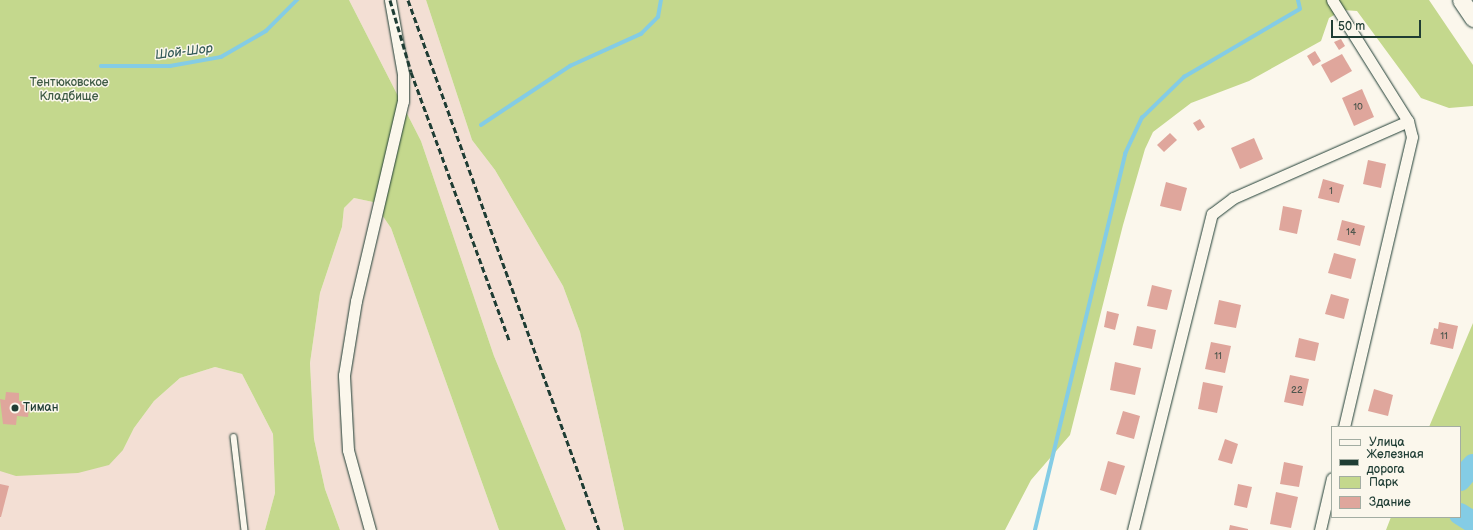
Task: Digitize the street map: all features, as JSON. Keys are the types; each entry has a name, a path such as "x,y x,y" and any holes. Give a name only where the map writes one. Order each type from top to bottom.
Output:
{"main road":[{"path":"1461,0 1473,18"}],"street":[{"path":"370,530 351,469 344,398 351,324 404,101 403,74 390,0"},
{"path":"1332,0 1408,121 1412,137 1344,426"},
{"path":"1133,530 1212,214 1233,198 1408,121"},
{"path":"1320,530 1331,482"}],"lane":[{"path":"234,437 245,530"}],"shaded area":[{"path":"349,0 426,0 472,140 495,170 563,286 580,332 624,530 566,530 494,356 421,141"},
{"path":"354,198 373,202 391,228 499,530 340,530 325,489 314,439 310,363 320,293 342,227 344,208"},
{"path":"215,367 242,374 273,434 275,493 265,530 0,530 0,471 123,450 134,428 154,401 180,378"}],"green space":[{"name":"Тентюковское Кладбище","path":"0,0 349,0 421,141 494,356 566,530 499,530 391,228 373,202 354,198 344,208 342,227 320,293 310,363 314,439 325,489 340,530 265,530 275,493 273,434 242,374 215,367 180,378 154,401 134,428 123,450 109,465 78,473 16,476 0,471"},
{"path":"426,0 1429,0 1473,65 1473,106 1449,108 1421,98 1357,11 1343,10 1329,18 1321,41 1249,81 1191,103 1153,132 1145,149 1123,225 1070,435 1031,480 1005,530 624,530 580,332 563,286 495,170 472,140"},
{"path":"1473,323 1473,530 1386,530 1391,518 1461,518 1461,426 1429,426"}],"building":[{"path":"1341,39 1345,46 1339,50 1334,42"},
{"path":"1315,51 1321,61 1313,66 1307,56"},
{"path":"1342,54 1352,71 1331,83 1321,65"},
{"path":"1362,89 1374,117 1354,126 1342,98"},
{"path":"1200,119 1205,127 1198,131 1193,123"},
{"path":"1170,133 1177,140 1164,152 1157,145"},
{"path":"1254,138 1263,159 1240,169 1231,148"},
{"path":"1368,160 1386,164 1381,188 1363,184"},
{"path":"1323,179 1344,185 1339,203 1318,198"},
{"path":"1166,182 1187,188 1181,211 1160,206"},
{"path":"1283,206 1302,210 1297,234 1279,230"},
{"path":"1342,220 1365,226 1360,246 1337,240"},
{"path":"1334,253 1356,259 1351,279 1328,273"},
{"path":"1152,285 1172,290 1167,310 1147,306"},
{"path":"1331,294 1349,299 1344,319 1325,314"},
{"path":"1219,300 1241,305 1236,328 1214,324"},
{"path":"1107,311 1119,314 1115,330 1104,327"},
{"path":"1439,322 1458,326 1453,349 1430,344 1434,328 1438,329"},
{"path":"1137,326 1156,330 1152,349 1133,345"},
{"path":"1299,338 1319,343 1315,361 1295,357"},
{"path":"1211,342 1231,346 1225,373 1205,369"},
{"path":"1115,362 1141,368 1135,395 1110,390"},
{"path":"1290,375 1309,379 1303,406 1284,402"},
{"path":"1203,382 1223,386 1217,413 1198,409"},
{"path":"1374,389 1393,395 1388,416 1368,411"},
{"name":"Тиман","path":"6,392 19,393 19,401 30,402 28,417 17,416 16,425 3,424 0,399 5,400"},
{"path":"1123,411 1140,416 1134,439 1116,434"},
{"path":"1225,439 1238,444 1232,464 1218,460"},
{"path":"1108,461 1125,466 1116,495 1100,490"},
{"path":"1284,462 1303,466 1299,487 1280,484"},
{"path":"0,484 9,486 1,517 0,517"},
{"path":"1238,484 1252,487 1247,508 1234,505"},
{"path":"1276,492 1298,497 1291,528 1270,524"},
{"path":"1230,525 1248,529 1248,530 1229,530"}],"waterway":[{"name":"Шой-Шор","path":"101,66 170,66 221,57 266,31 297,0"},
{"path":"481,125 570,66 641,34 658,17 661,0"},
{"path":"1035,530 1125,154 1142,118 1184,77 1300,9 1298,0"},
{"path":"1461,479 1473,465"},
{"path":"1461,515 1473,522"}],"railway":[{"path":"390,0 411,72 509,340"},
{"path":"408,0 599,530"}],"place":[{"name":"Тиман","path":"15,408"}]}
